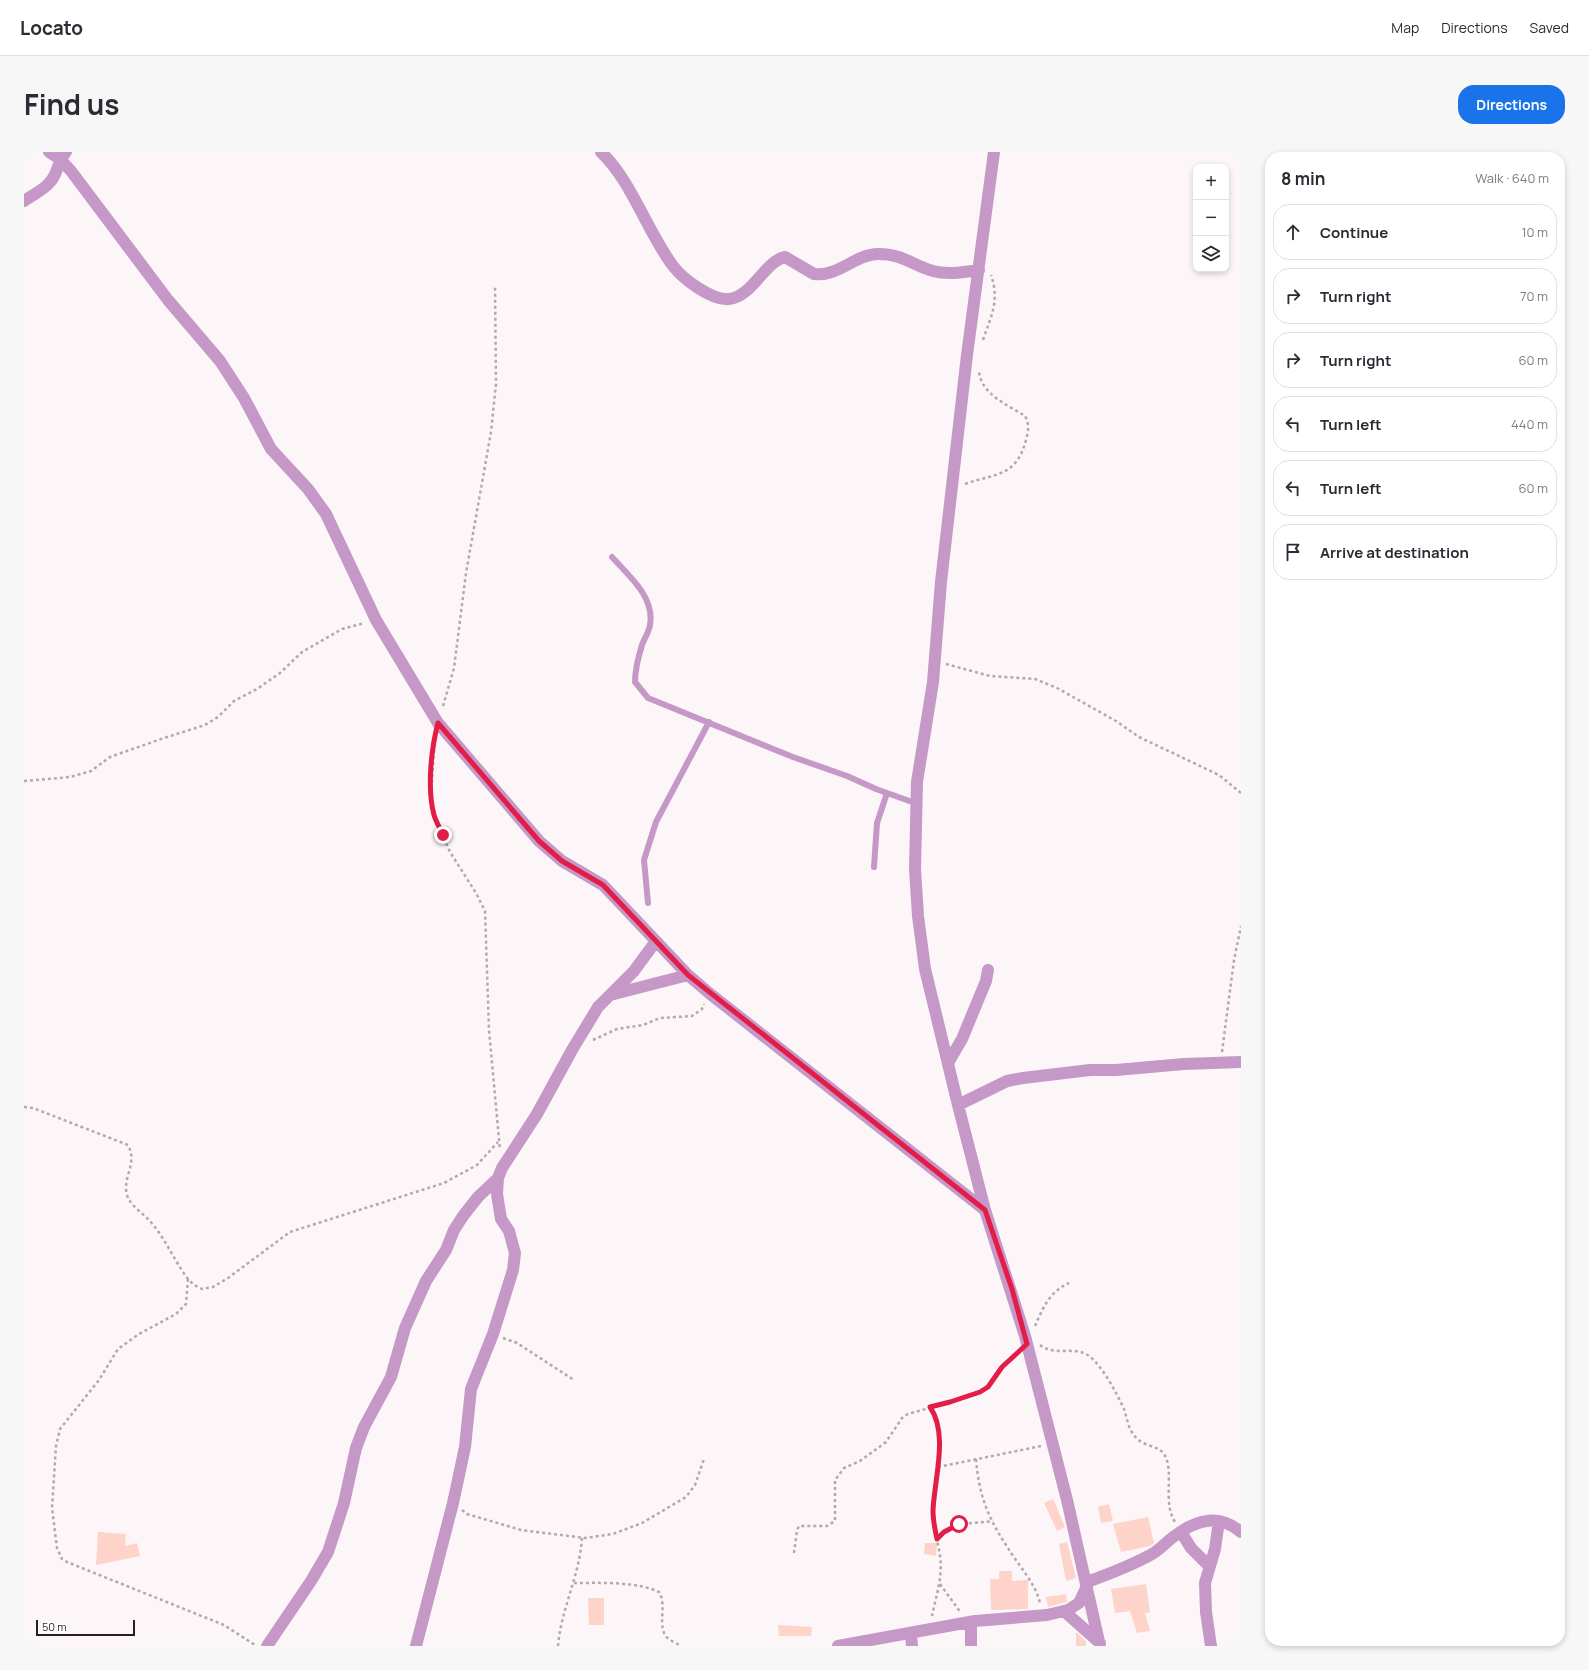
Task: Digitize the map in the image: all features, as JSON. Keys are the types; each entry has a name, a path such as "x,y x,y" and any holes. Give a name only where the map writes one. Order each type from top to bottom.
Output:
{"street":[{"path":"49,152 63,156 71,171 168,300 220,361 244,398 271,449 308,489 326,514 376,620 438,723 539,841 562,861 603,885 688,975 709,993 985,1210"},
{"path":"601,152 625,185 673,266 691,282 713,296 730,299 741,294 776,261 785,257 814,274 820,275 845,267 863,257 878,254 900,256 935,272 960,273 980,264"},
{"path":"994,152 967,355 934,660 916,803 918,916 925,969 958,1105 985,1210 1031,1341 1100,1645"},
{"path":"24,201 50,182 63,156"},
{"path":"267,1646 311,1581 328,1552 344,1504 356,1448 364,1427 391,1377 405,1328 426,1281 446,1250 454,1230 478,1197 500,1173 538,1114 572,1050 598,1007 634,971 656,941"},
{"path":"948,1063 962,1039 986,981 988,970"},
{"path":"611,995 688,975"},
{"path":"958,1105 1007,1081 1023,1078 1090,1070 1116,1070 1221,1062 1241,1062"},
{"path":"416,1646 455,1494 465,1447 471,1389 493,1334 513,1270 515,1253 509,1231 501,1219 497,1194 500,1173"},
{"path":"1211,1646 1204,1597 1205,1583 1215,1549 1219,1521"},
{"path":"838,1646 969,1622 1040,1616 1064,1611 1078,1604 1087,1584 1154,1553 1181,1532 1197,1524 1225,1521 1241,1532"},
{"path":"1181,1532 1191,1548 1209,1566"},
{"path":"1064,1611 1100,1645"},
{"path":"969,1622 971,1646"},
{"path":"911,1633 912,1646"}],"lane":[{"path":"612,557 636,584 646,598 650,609 650,625 635,666 635,682 648,698 667,707 689,713 786,755 847,776 887,793 916,803"},
{"path":"648,903 644,860 656,822 709,722"},
{"path":"874,867 877,823 887,793"}],"path":[{"path":"980,264 993,282 995,296 994,312 982,342"},
{"path":"495,285 496,384 491,432 466,573 454,668 435,735 431,794 434,815 450,852 485,911 489,1030 499,1142 500,1173"},
{"path":"953,487 991,478 1009,470 1021,456 1027,434 1028,422 1025,416 988,391 981,380 979,368"},
{"path":"24,781 70,777 91,771 110,757 205,725 218,717 234,701 258,689 280,673 302,652 319,641 342,629 376,620"},
{"path":"934,660 990,676 1035,679 1057,688 1110,718 1139,737 1219,775 1241,793"},
{"path":"1221,1062 1234,960 1241,926"},
{"path":"572,1050 617,1029 643,1025 660,1018 692,1016 702,1009 709,993"},
{"path":"24,1106 33,1108 128,1145 132,1152 132,1160 126,1187 130,1201 152,1225 188,1279 194,1285 202,1289 212,1287 228,1278 290,1232 444,1183 477,1165 499,1142"},
{"path":"188,1279 186,1304 176,1314 139,1334 118,1349 99,1380 60,1429 56,1446 53,1496 57,1548 62,1558 67,1562 224,1625 257,1646"},
{"path":"1031,1341 1030,1334 1041,1309 1054,1291 1069,1283"},
{"path":"493,1334 516,1343 574,1380"},
{"path":"794,1553 797,1530 799,1526 827,1526 835,1521 835,1480 844,1468 869,1455 886,1442 902,1418 917,1410 950,1402 980,1392 988,1387 1002,1367 1031,1341"},
{"path":"1031,1341 1049,1350 1081,1351 1096,1362 1116,1393 1132,1433 1142,1444 1160,1450 1164,1454 1167,1469 1169,1508 1173,1520 1181,1532"},
{"path":"929,1629 940,1584 940,1557 933,1510 938,1467 938,1427 937,1419 930,1407"},
{"path":"938,1467 1054,1444"},
{"path":"455,1494 459,1506 466,1514 521,1530 582,1537 613,1534 642,1523 663,1512 686,1497 695,1485 704,1459"},
{"path":"976,1459 978,1485 993,1522 1007,1548 1036,1592 1039,1599 1040,1616"},
{"path":"937,1539 944,1532 959,1524 993,1522"},
{"path":"558,1646 568,1601 581,1554 582,1537"},
{"path":"574,1583 615,1584 652,1588 659,1592 663,1603 663,1629 666,1636 681,1646"},
{"path":"940,1584 969,1622"}],"building":[{"path":"1053,1499 1065,1527 1057,1531 1044,1503"},
{"path":"1109,1504 1113,1521 1101,1523 1098,1507"},
{"path":"1148,1517 1154,1543 1150,1546 1121,1552 1113,1524"},
{"path":"98,1532 126,1534 125,1546 137,1543 140,1556 96,1565"},
{"path":"1067,1542 1076,1578 1066,1581 1059,1544"},
{"path":"925,1543 937,1543 936,1556 924,1554"},
{"path":"999,1571 1012,1571 1012,1581 1028,1580 1028,1609 991,1610 990,1579 999,1579"},
{"path":"1146,1584 1150,1612 1145,1613 1150,1631 1137,1633 1130,1611 1115,1613 1111,1589"},
{"path":"1066,1594 1067,1602 1048,1607 1046,1597"},
{"path":"588,1598 604,1598 604,1625 589,1625"},
{"path":"778,1625 812,1627 811,1636 779,1636"},
{"path":"1076,1632 1086,1641 1086,1646 1076,1646"}],"route":[{"path":"443,835 434,815 431,794 435,735 438,723 539,841 562,861 603,885 688,975 985,1210 1012,1289 1027,1344 1018,1354 1002,1367 994,1381 988,1387 980,1392 930,1407 937,1419 938,1427 937,1484 933,1510 937,1539 944,1532 959,1524"}]}
